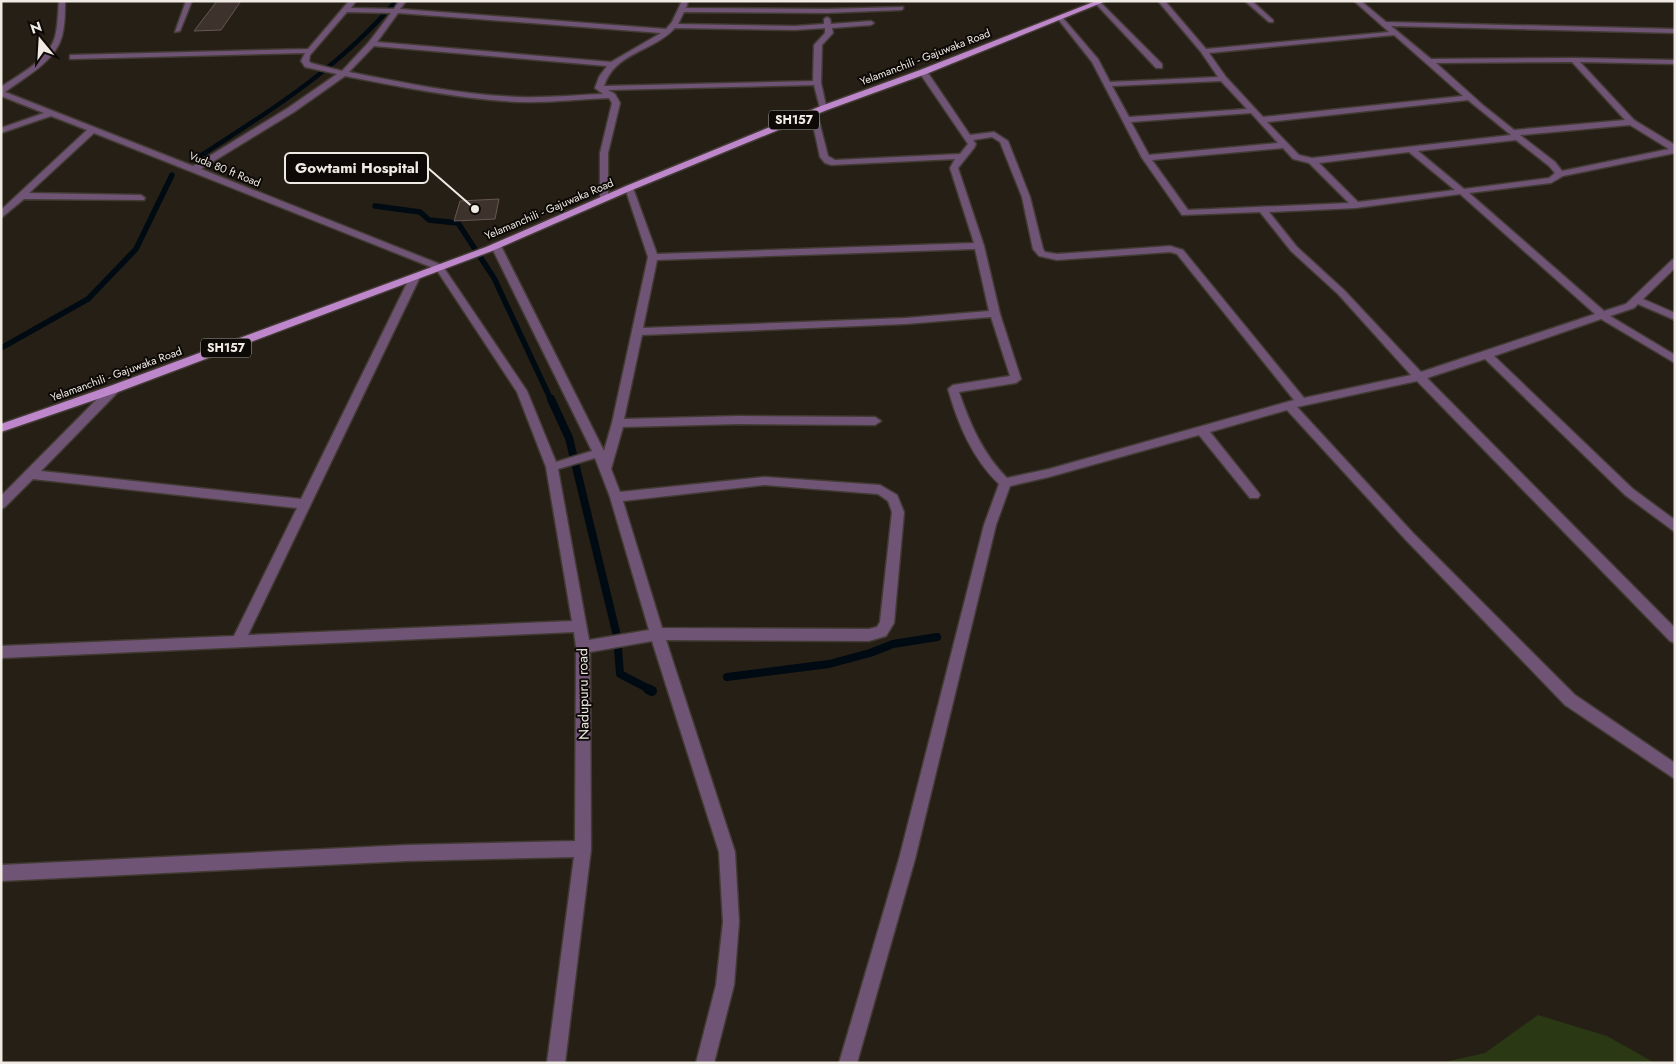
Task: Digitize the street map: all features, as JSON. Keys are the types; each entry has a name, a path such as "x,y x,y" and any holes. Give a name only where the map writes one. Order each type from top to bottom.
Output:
{"main road":[{"name":"Yelamanchili - Gajuwaka Road","path":"1,428 114,389 444,266 824,108 923,72 1100,2"}],"street":[{"path":"1,92 30,70 54,48 58,34 62,1"},
{"path":"177,31 189,1"},
{"path":"353,1 310,51 305,61 308,65 319,69 448,92 493,97 547,100 612,96"},
{"path":"195,169 291,110 344,73 372,44 403,1"},
{"path":"600,88 601,82 613,64 636,48 671,29 685,1"},
{"path":"797,11 800,1"},
{"path":"1161,1 1204,51 1223,79 1296,157 1312,161 1631,122"},
{"path":"1248,1 1271,21"},
{"path":"1357,1 1429,61 1469,98 1552,164 1560,174"},
{"path":"1100,2 1160,66"},
{"path":"681,10 826,11 901,8"},
{"path":"345,10 397,11 671,29 828,27 871,23"},
{"path":"824,108 817,83 818,45 829,33 826,11"},
{"path":"1060,18 1095,61 1146,158 1185,214 1356,205 1464,193 1551,180 1560,174 1675,150"},
{"path":"1386,24 1675,31"},
{"path":"1204,51 1396,33"},
{"path":"372,44 613,64"},
{"path":"73,57 310,51"},
{"path":"1429,61 1574,60 1674,63"},
{"path":"1574,60 1631,122 1675,150"},
{"path":"923,72 972,144 970,150 956,162 954,168 979,246 995,314 1016,379 953,389 981,453 988,465 1005,483"},
{"path":"1108,84 1223,79"},
{"path":"600,88 701,84 817,83"},
{"path":"600,88 612,96 616,103 604,153 604,199"},
{"name":"Vuda 80 ft Road","path":"1,92 92,130 444,266"},
{"path":"1261,120 1469,98"},
{"path":"1126,120 1252,111"},
{"path":"1,131 52,113"},
{"path":"813,113 824,157 834,163 962,156"},
{"path":"1,216 92,130"},
{"path":"969,138 994,134 1004,141 1026,197 1038,249 1042,254 1057,257 1170,249 1180,252 1295,404 1410,536 1570,700 1675,772"},
{"path":"1658,139 1675,139"},
{"path":"1146,158 1284,146"},
{"path":"1411,149 1464,193 1603,316 1675,360"},
{"path":"1312,161 1356,205"},
{"path":"605,469 618,423 653,257 629,188"},
{"path":"22,196 140,198"},
{"path":"1264,211 1294,249 1341,292 1419,377 1675,637"},
{"path":"653,257 979,246"},
{"path":"493,247 605,469 616,498 657,634 727,852 731,922 725,985 705,1063"},
{"path":"1005,483 1049,473 1295,404 1419,377 1630,306 1675,262"},
{"name":"Nadupuru road","path":"444,266 522,391 552,467 583,647 583,849 556,1063"},
{"path":"238,642 415,277"},
{"path":"1638,300 1675,317"},
{"path":"637,332 905,321 995,314"},
{"path":"1486,354 1629,492 1675,527"},
{"path":"1,504 114,389"},
{"path":"618,423 739,420 875,421"},
{"path":"1202,430 1254,494"},
{"path":"552,467 598,452"},
{"path":"31,474 305,504"},
{"path":"583,647 657,634 869,635 881,632 887,623 898,512 896,502 890,495 880,490 765,481 616,498"},
{"path":"848,1063 907,858 988,534 1005,483"},
{"path":"1,652 579,626"},
{"path":"1,873 407,853 583,849"}],"green space":[{"path":"1538,1015 1607,1036 1655,1063 1440,1063 1485,1053"}],"building":[{"path":"217,1 241,1 221,30 194,31"},
{"path":"499,199 495,219 454,221 460,201"}],"waterway":[{"path":"200,156 304,86 352,47 396,1"},
{"path":"1,348 88,299 136,249 172,175"},
{"path":"375,206 420,212 429,220 458,223 494,278 551,400"},
{"path":"551,399 569,438 617,636 620,674 651,690"},
{"path":"727,677 829,664 870,653 893,644 937,637"},
{"path":"648,689 652,691"}],"place":[{"name":"Gowtami Hospital","path":"475,209"}]}
